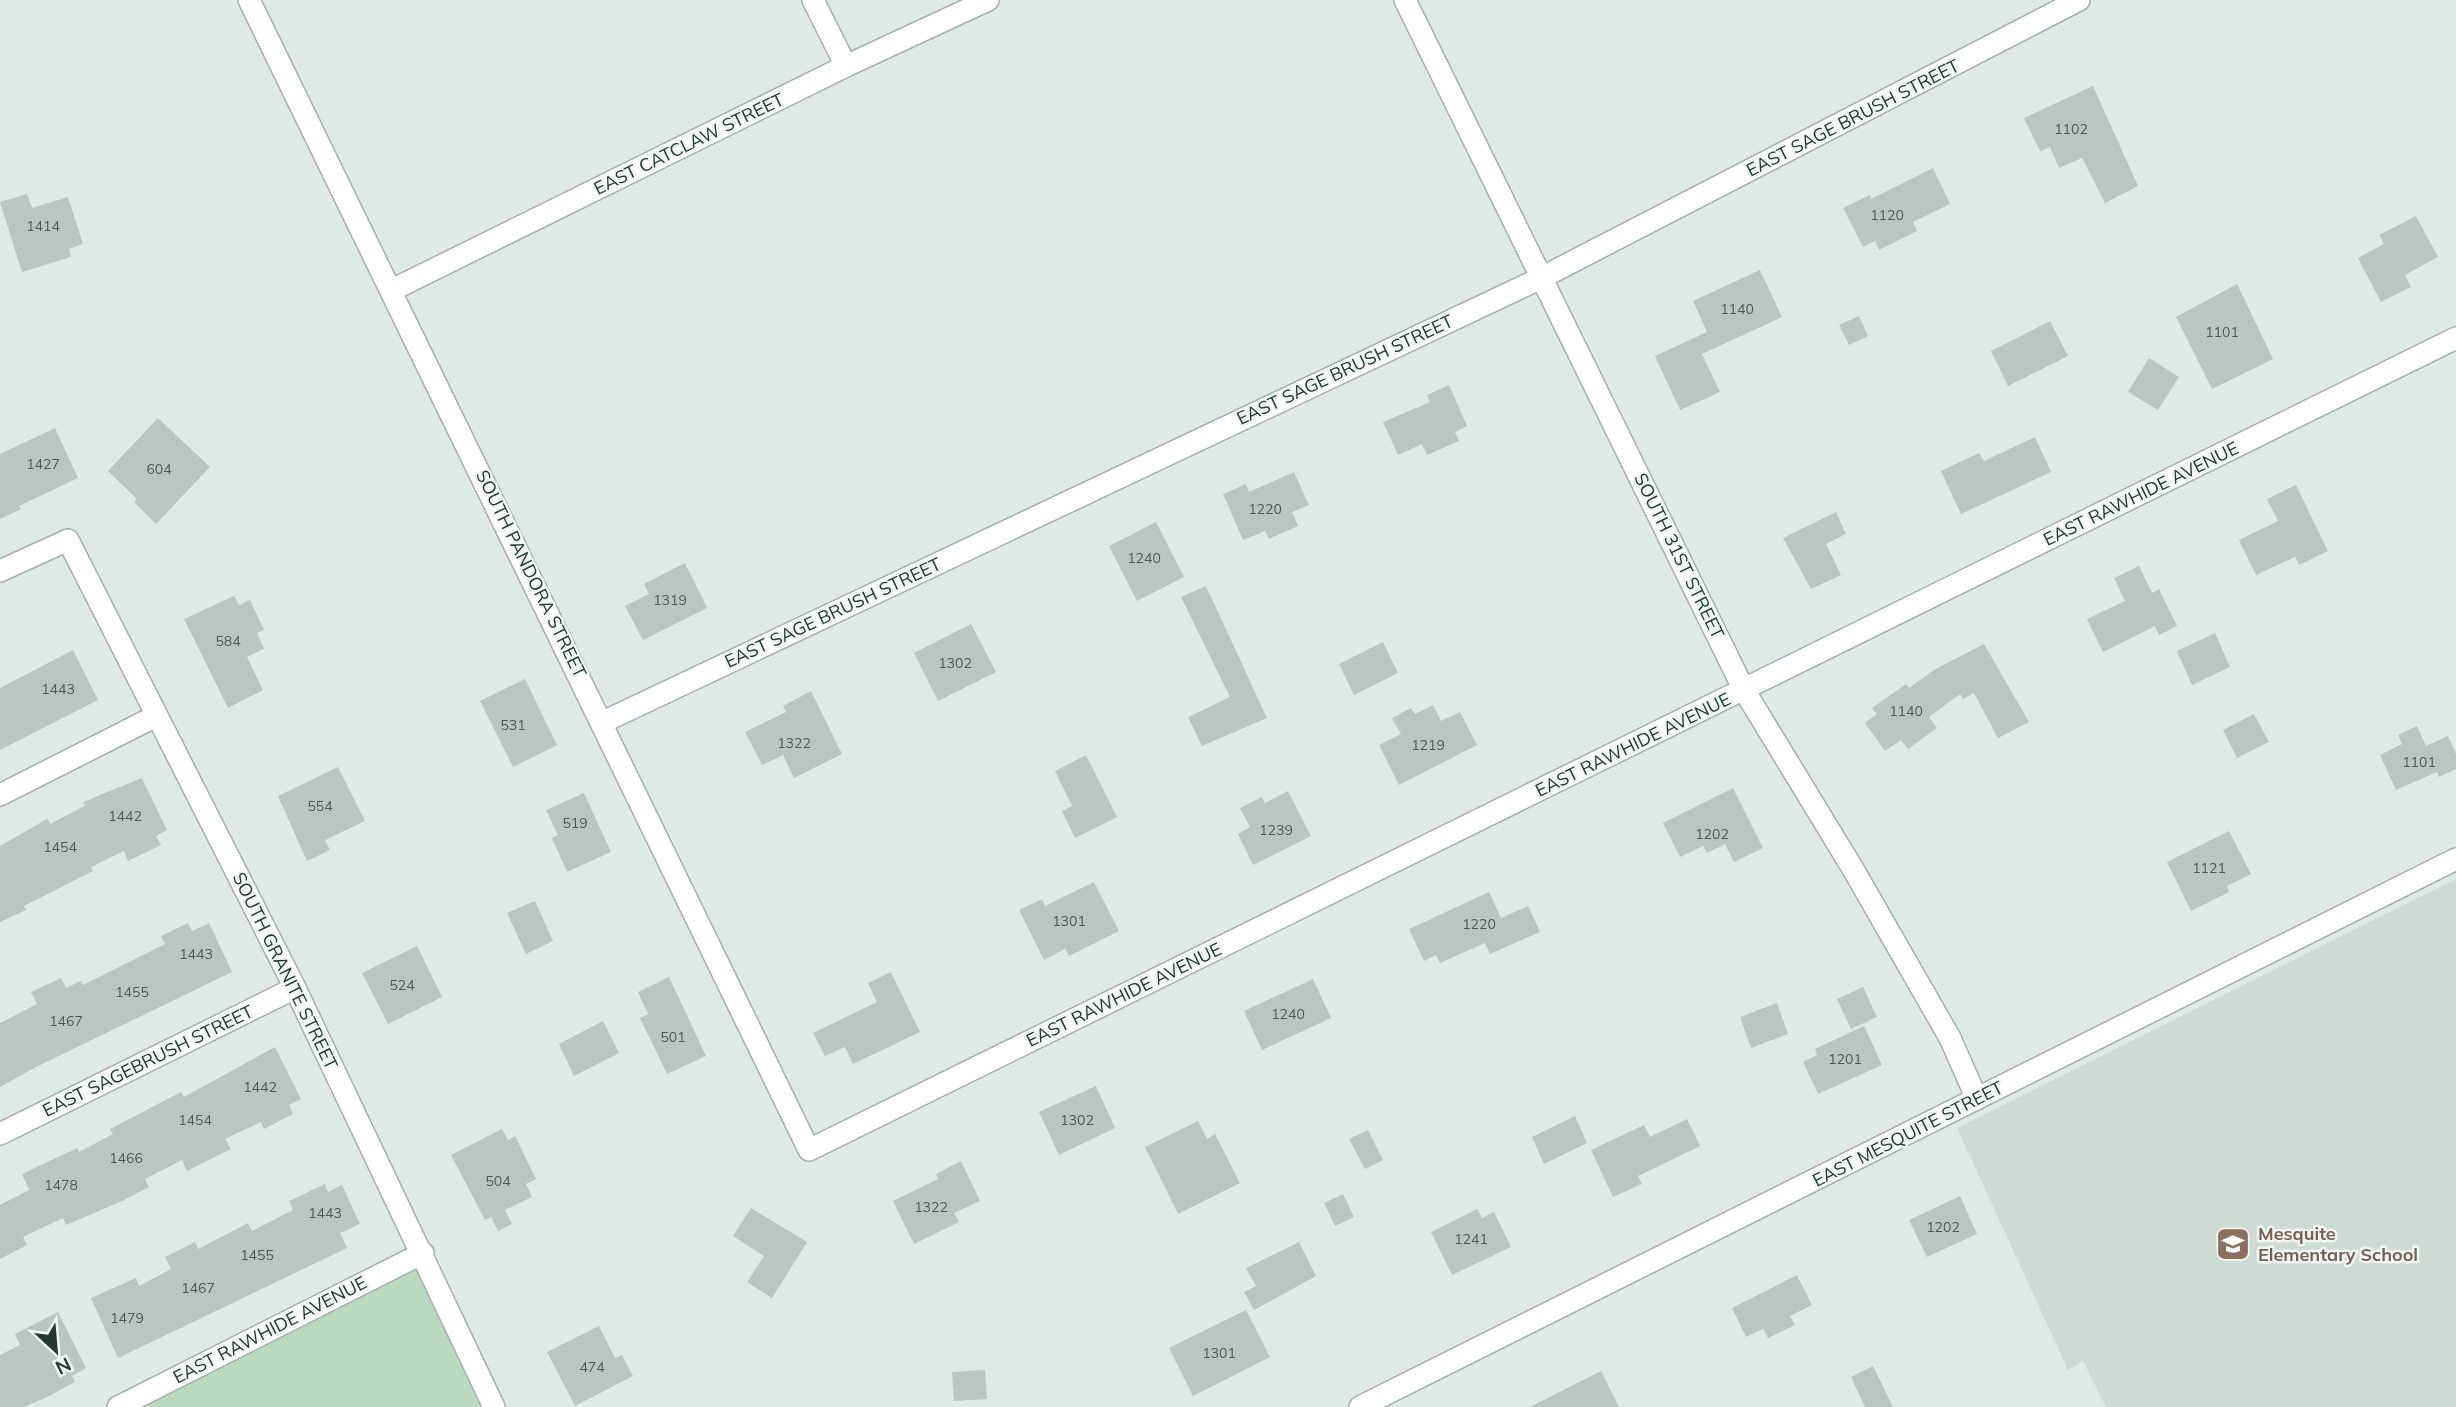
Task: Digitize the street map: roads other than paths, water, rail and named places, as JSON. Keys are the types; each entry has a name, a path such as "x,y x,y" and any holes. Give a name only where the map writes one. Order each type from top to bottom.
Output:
{"street":[{"name":"SOUTH PANDORA STREET","path":"249,0 393,290 809,1150"},
{"path":"813,0 846,66"},
{"name":"EAST CATCLAW STREET","path":"393,290 846,66 988,0"},
{"name":"SOUTH 31ST STREET","path":"1405,0 1744,690 1950,1038 1977,1099"},
{"name":"EAST SAGE BRUSH STREET","path":"603,722 1541,278 2078,0"},
{"name":"EAST RAWHIDE AVENUE","path":"809,1150 2456,338"},
{"name":"SOUTH GRANITE STREET","path":"0,570 68,540 295,988 495,1407"},
{"path":"0,795 156,716"},
{"name":"EAST MESQUITE STREET","path":"1360,1407 2456,859"},
{"name":"EAST SAGEBRUSH STREET","path":"0,1134 295,988"},
{"name":"EAST RAWHIDE AVENUE","path":"118,1407 423,1253"}],"place":[{"name":"Mesquite Elementary School","path":"2233,1244"}]}
